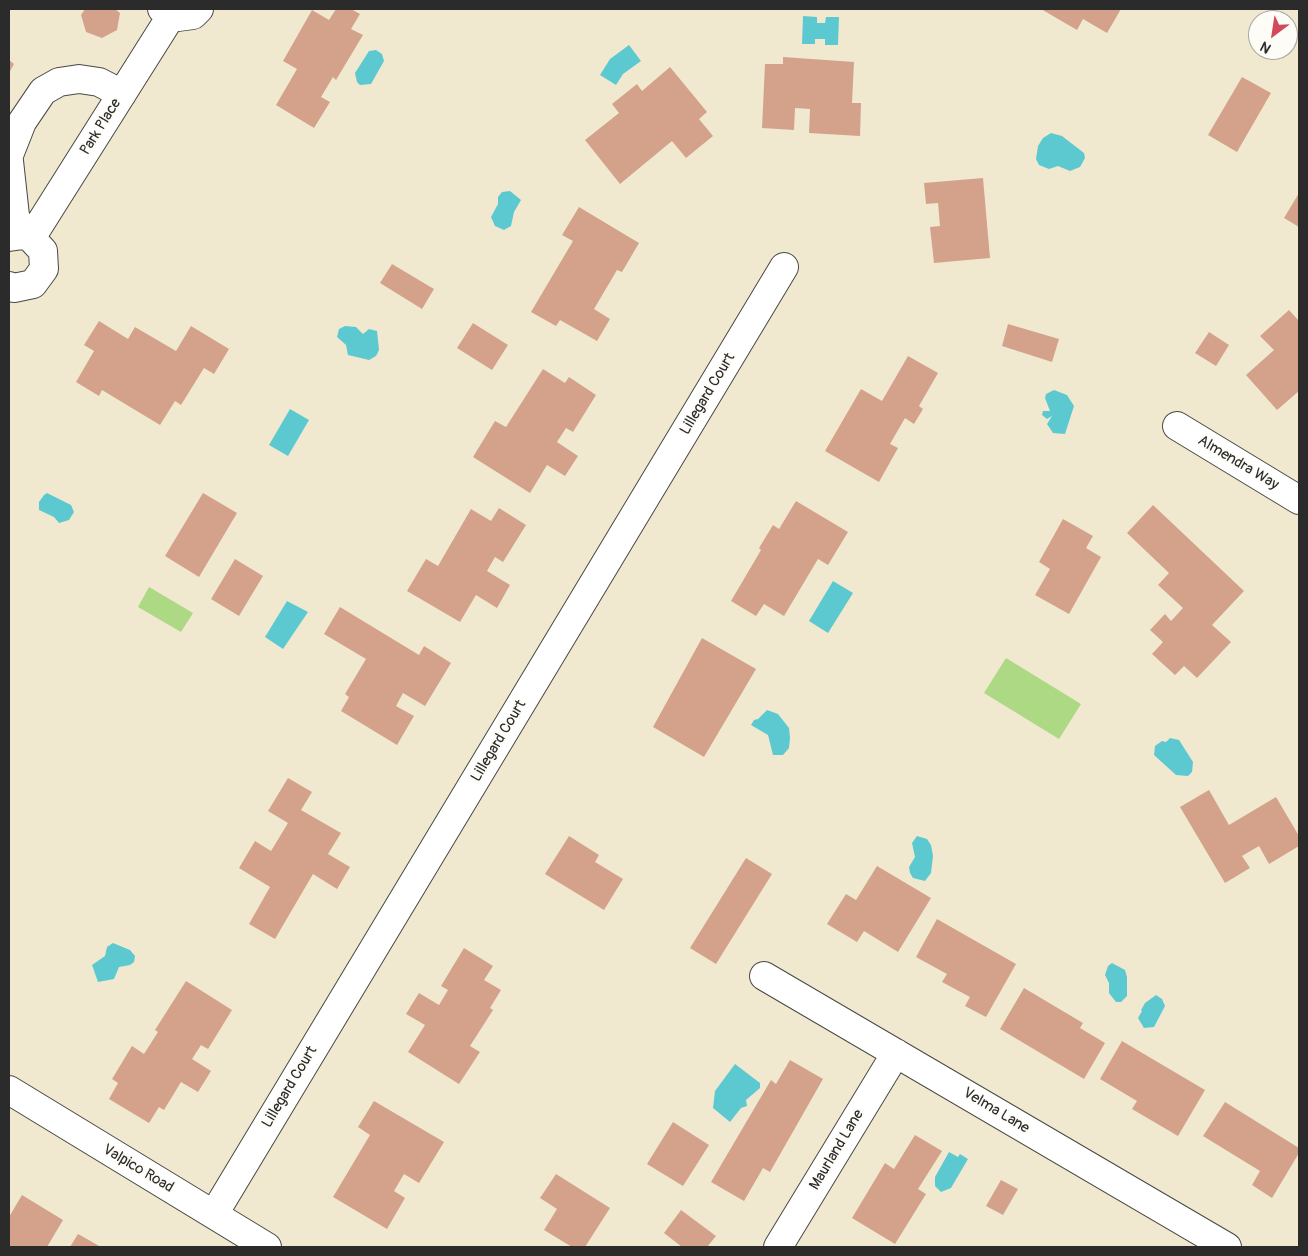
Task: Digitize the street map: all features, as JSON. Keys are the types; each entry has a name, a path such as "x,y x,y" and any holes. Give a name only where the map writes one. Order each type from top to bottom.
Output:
{"street":[{"name":"Park Place","path":"21,236 122,94 166,13 193,15 199,9"},
{"path":"9,154 22,122 43,91 59,82 79,79 99,82 122,94"},
{"path":"9,161 14,216 21,236 43,251 44,269 33,284 14,288 9,286"},
{"name":"Lillegard Court","path":"214,1214 784,267"},
{"name":"Almendra Way","path":"1177,426 1299,500"},
{"name":"Velma Lane","path":"764,976 1227,1247"},
{"name":"Maurland Lane","path":"778,1247 896,1052"},
{"name":"Valpico Road","path":"9,1090 267,1247"}],"green space":[{"path":"149,587 193,613 181,632 138,607"},
{"path":"1006,658 1081,704 1059,739 984,693"}],"water":[{"path":"803,16 817,17 817,23 825,23 826,17 839,17 838,45 825,45 825,39 815,39 815,44 802,44"},
{"path":"629,45 641,61 623,74 616,85 600,75 610,59"},
{"path":"376,50 382,54 384,61 371,84 360,85 357,82 355,73 369,51"},
{"path":"1051,133 1062,136 1084,153 1085,158 1080,167 1070,171 1058,166 1049,169 1039,165 1036,159 1038,146 1043,138"},
{"path":"510,191 521,200 514,212 511,226 504,230 495,226 491,217 498,204 498,197 502,192"},
{"path":"345,326 356,327 363,334 369,329 377,331 379,350 376,356 369,360 348,355 346,345 337,337 339,329"},
{"path":"1054,390 1067,395 1074,406 1065,434 1053,433 1047,424 1052,416 1047,419 1042,415 1043,411 1050,411 1045,398 1046,394"},
{"path":"290,409 309,420 288,456 269,445"},
{"path":"47,493 71,505 74,512 69,520 59,523 54,517 39,510 39,502"},
{"path":"833,581 853,593 828,633 809,621"},
{"path":"287,601 308,612 283,649 265,637"},
{"path":"767,710 778,714 789,728 789,748 783,755 773,755 768,735 751,725 754,720 758,719"},
{"path":"1170,738 1179,740 1193,762 1192,772 1188,776 1176,775 1154,755 1155,746 1162,741 1166,742"},
{"path":"917,836 927,839 931,845 933,856 931,873 925,881 913,878 910,873 909,867 915,857 912,843"},
{"path":"113,943 130,950 135,956 134,962 130,965 119,967 114,979 98,982 92,965 105,956 107,947"},
{"path":"1112,963 1125,970 1127,977 1127,996 1121,1002 1116,1002 1109,993 1109,983 1105,975 1108,966"},
{"path":"1156,995 1162,999 1165,1006 1154,1027 1144,1028 1138,1018 1145,1003"},
{"path":"735,1064 760,1083 760,1088 746,1100 747,1106 741,1108 730,1122 713,1108 715,1091"},
{"path":"949,1152 958,1157 960,1154 968,1159 951,1188 941,1192 935,1186 935,1177"}],"building":[{"path":"85,9 115,9 120,13 117,30 102,38 86,32 81,15"},
{"path":"336,9 351,9 360,14 351,29 363,35 336,80 333,77 321,97 330,102 314,128 276,105 297,69 283,61 312,10 329,20"},
{"path":"1041,9 1121,9 1107,33 1083,19 1077,30"},
{"path":"783,57 854,62 852,103 861,103 860,136 809,133 810,109 795,108 794,130 762,128 765,64 783,64"},
{"path":"9,60 14,64 9,73"},
{"path":"670,67 707,112 699,119 713,136 686,158 672,141 620,184 585,140 619,113 612,104 637,84 642,91"},
{"path":"1242,77 1271,93 1237,152 1208,135"},
{"path":"983,178 990,258 934,263 930,227 940,226 938,203 926,204 924,183"},
{"path":"1299,193 1299,227 1284,218"},
{"path":"579,207 639,243 622,272 617,270 594,309 610,319 597,341 560,320 556,326 531,312 573,241 562,235"},
{"path":"392,264 434,289 422,309 380,283"},
{"path":"1289,310 1299,321 1299,391 1277,410 1246,375 1274,350 1260,336"},
{"path":"99,321 128,339 135,327 176,351 191,326 229,349 214,374 204,368 181,405 175,401 160,425 102,390 99,396 76,382 94,351 84,345"},
{"path":"473,323 508,345 492,370 457,348"},
{"path":"1008,324 1059,339 1052,362 1002,346"},
{"path":"1209,332 1229,345 1216,366 1195,353"},
{"path":"908,356 938,373 919,406 923,409 914,424 905,418 890,444 898,448 879,482 825,451 861,389 882,401"},
{"path":"543,369 565,383 569,377 596,395 573,432 566,428 557,442 578,456 565,476 547,465 530,493 473,457 495,421 506,427"},
{"path":"203,493 237,513 199,577 165,556"},
{"path":"796,501 848,532 828,565 818,559 784,616 764,604 756,616 731,601 761,550 759,548 773,525 779,529"},
{"path":"1153,505 1244,591 1212,625 1231,642 1197,678 1184,666 1175,675 1152,654 1163,642 1150,630 1165,614 1171,621 1183,608 1158,585 1169,573 1127,533"},
{"path":"499,508 526,525 503,562 495,557 487,571 510,585 497,608 476,595 460,622 407,591 426,559 438,566 471,509 491,521"},
{"path":"1063,519 1093,536 1086,548 1101,557 1069,614 1035,595 1050,569 1039,562"},
{"path":"235,559 263,576 239,616 211,599"},
{"path":"340,607 419,655 424,646 451,663 425,706 403,693 396,706 414,716 397,745 341,711 349,697 345,694 366,659 324,634"},
{"path":"702,638 756,669 704,757 653,727"},
{"path":"288,778 312,792 301,810 341,833 328,854 350,867 337,889 313,874 275,939 249,924 270,887 239,868 255,841 271,851 288,823 268,811"},
{"path":"1209,790 1229,825 1276,797 1299,836 1299,846 1269,864 1259,846 1242,856 1250,868 1225,883 1180,807"},
{"path":"569,836 599,855 595,862 623,879 604,910 545,874"},
{"path":"746,858 772,874 716,964 690,948"},
{"path":"877,866 931,898 898,952 864,931 857,942 827,924 846,894 856,900"},
{"path":"937,919 1016,964 986,1017 965,1006 970,997 942,982 947,974 916,957"},
{"path":"464,948 493,966 484,980 501,990 490,1008 493,1010 470,1046 480,1052 459,1084 408,1052 425,1025 406,1014 419,993 439,1005 448,990 441,986"},
{"path":"186,981 232,1010 208,1049 201,1045 192,1059 211,1071 198,1092 181,1082 164,1110 159,1107 149,1123 109,1099 118,1083 112,1079 132,1046 144,1054 158,1032 155,1030"},
{"path":"1024,988 1083,1023 1080,1028 1105,1043 1084,1079 1000,1029"},
{"path":"1122,1041 1205,1090 1178,1136 1132,1109 1137,1101 1100,1079"},
{"path":"790,1060 823,1079 770,1172 763,1168 744,1201 711,1182 771,1080 776,1084"},
{"path":"374,1101 444,1142 419,1183 404,1174 394,1191 405,1198 387,1229 333,1197 370,1135 358,1127"},
{"path":"1225,1102 1299,1148 1299,1153 1272,1198 1252,1185 1260,1171 1203,1136"},
{"path":"673,1122 709,1145 683,1186 647,1164"},
{"path":"915,1135 942,1151 918,1189 926,1194 895,1244 852,1218 885,1163 894,1169"},
{"path":"556,1174 610,1208 585,1247 572,1247 544,1230 557,1209 540,1198"},
{"path":"1001,1180 1018,1189 1003,1215 986,1206"},
{"path":"22,1195 63,1220 47,1247 9,1247 9,1217"},
{"path":"681,1210 716,1236 707,1247 682,1247 664,1233"},
{"path":"78,1234 101,1247 70,1247"}]}
